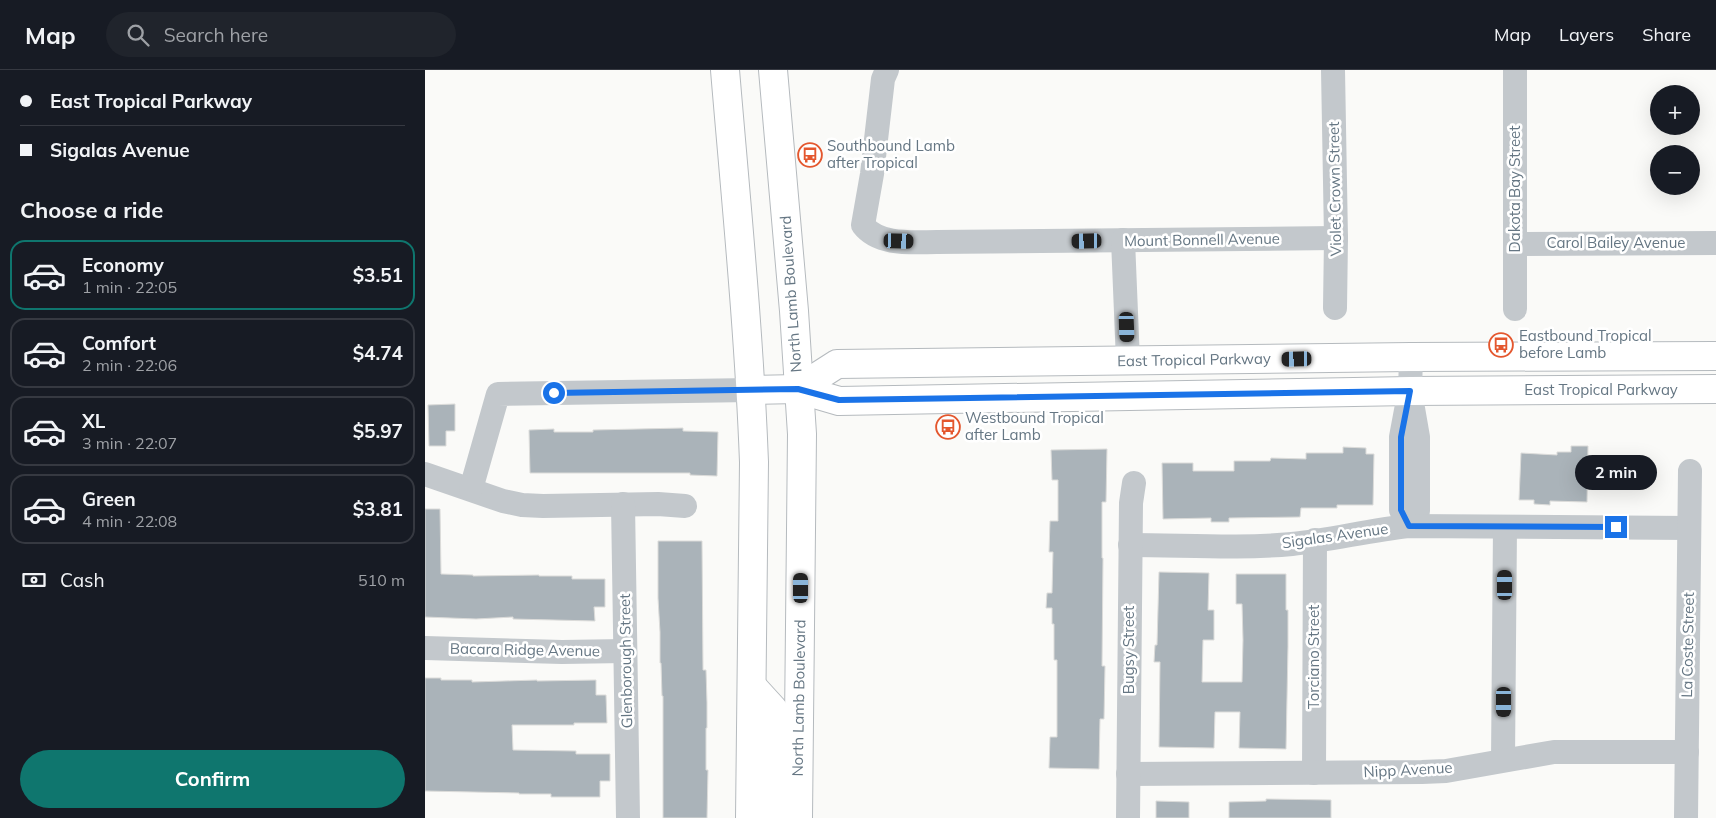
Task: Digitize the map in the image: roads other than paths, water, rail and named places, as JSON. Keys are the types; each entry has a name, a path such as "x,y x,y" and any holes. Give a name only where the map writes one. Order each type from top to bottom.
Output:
{"main road":[{"path":"725,70 747,314 754,462 750,818"},
{"name":"North Lamb Boulevard","path":"773,70 793,301 802,434 798,818"},
{"name":"East Tropical Parkway","path":"798,389 837,364 1411,357 1716,356"},
{"name":"East Tropical Parkway","path":"751,390 798,389 839,400 1410,391 1716,389"},
{"path":"752,686 773,709 773,818"}],"street":[{"name":"Mount Bonnell Avenue","path":"887,70 883,79 872,174 863,225 868,232 879,238 899,241 937,242 1336,238"},
{"name":"Violet Crown Street","path":"1333,70 1336,238 1335,308"},
{"name":"Dakota Bay Street","path":"1515,70 1515,309"},
{"path":"1123,240 1128,361"},
{"name":"Carol Bailey Avenue","path":"1515,244 1716,243"},
{"path":"1409,526 1401,510 1401,437 1410,391 1411,357"},
{"name":"East Tropical Parkway","path":"471,489 498,394 751,390"},
{"name":"La Coste Street","path":"1686,818 1690,471"},
{"path":"425,474 503,501 522,505 658,504 685,506"},
{"name":"Bugsy Street","path":"1128,818 1130,545 1131,502 1135,483"},
{"name":"Glenborough Street","path":"623,504 628,818"},
{"name":"Sigalas Avenue","path":"1130,545 1276,545 1409,526 1689,528"},
{"path":"1503,760 1505,527"},
{"name":"Torciano Street","path":"1314,773 1315,540"},
{"name":"Bacara Ridge Avenue","path":"425,648 542,652 625,651"},
{"name":"Nipp Avenue","path":"1128,774 1430,772 1447,771 1554,752 1687,752"}],"place":[{"name":"Southbound Lamb after Tropical","path":"810,155"},
{"name":"Eastbound Tropical before Lamb","path":"1501,345"},
{"name":"Westbound Tropical after Lamb","path":"948,427"}]}
